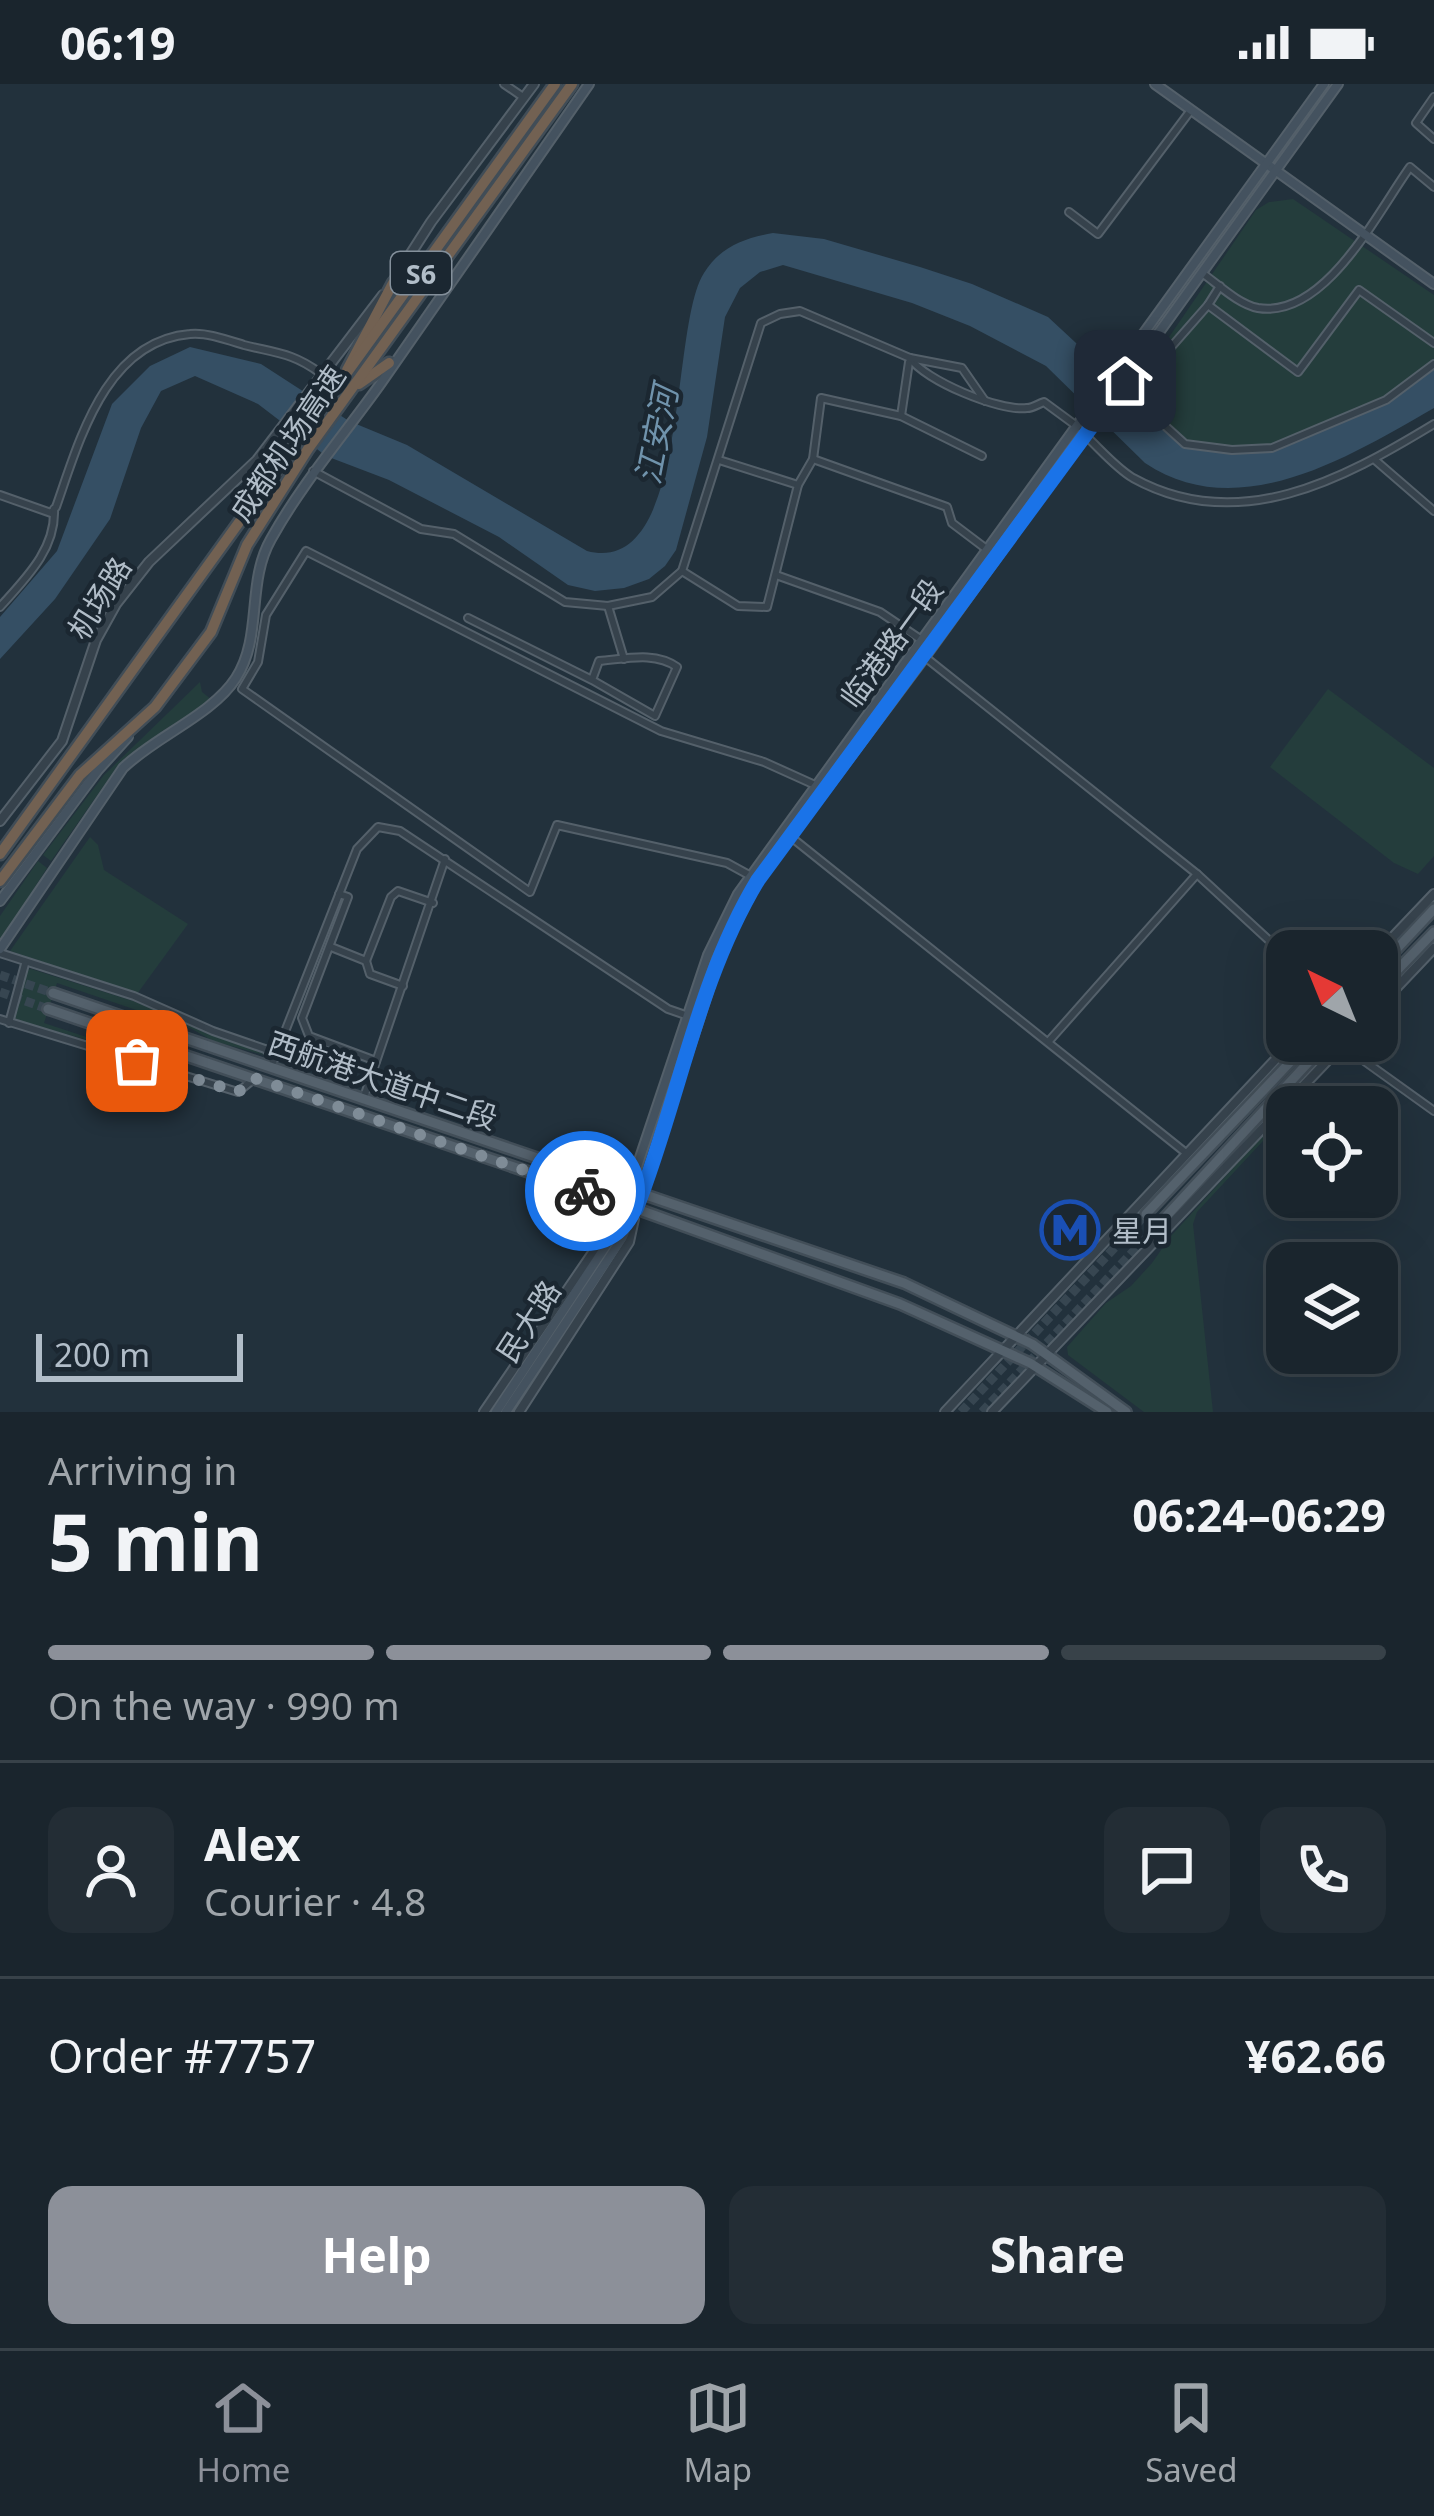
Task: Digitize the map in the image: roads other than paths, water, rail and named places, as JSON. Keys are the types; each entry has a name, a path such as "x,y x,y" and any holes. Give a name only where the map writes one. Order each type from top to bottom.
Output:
{"highway":[{"name":"成都机场高速","path":"0,854 333,405 351,389 518,146 555,84"},
{"name":"成都机场高速","path":"333,405 337,391 518,146 572,84"},
{"path":"337,391 392,283"},
{"path":"351,389 389,362"},
{"name":"成都机场高速","path":"0,881 80,775 155,706 211,632 247,545 304,445"}],"main road":[{"path":"0,951 123,768 219,699 235,680 250,653 254,594 267,546 313,471 361,411 589,84"},
{"path":"1155,84 1434,284"},
{"path":"1272,166 1324,84"},
{"path":"1272,166 1338,84"},
{"name":"临港路一段","path":"636,1194 721,925 749,875 787,834 925,657 927,644 988,550 1125,381 1272,166"},
{"name":"临港路一段","path":"1091,419 1116,374 1272,166"},
{"path":"375,391 389,362 437,302"},
{"name":"临港路一段","path":"692,1018 739,912 815,785 997,557 1082,431"},
{"path":"0,902 98,770 155,706"},
{"path":"1398,948 1434,909"},
{"path":"1398,969 1434,932"},
{"name":"西航港大道中二段","path":"52,993 273,1063 636,1194 904,1283 1032,1344 1126,1412"},
{"path":"48,1009 631,1207 900,1304 1035,1366 1107,1412"},
{"path":"1146,1214 1290,1062"},
{"path":"1160,1222 1309,1062"},
{"name":"民大路","path":"506,1412 623,1237 636,1194"},
{"name":"民大路","path":"496,1412 631,1207"}],"street":[{"path":"504,84 523,97"},
{"path":"0,607 55,533 54,509 83,430 108,383 129,361 166,340 193,333 295,354 320,373 392,283 430,222 534,84"},
{"path":"1434,97 1416,123 1434,139"},
{"path":"1069,212 1098,234 1191,110"},
{"path":"1202,273 1258,308 1291,306 1323,287 1410,167 1434,187"},
{"path":"1220,286 1130,394 1185,444 1232,450 1272,448 1386,400 1434,364"},
{"path":"1208,305 1298,372 1359,290 1434,343"},
{"path":"313,471 421,530 454,535 565,602 608,606 652,597 682,571 760,323 800,311 910,358 962,368 985,401"},
{"path":"910,358 916,368 985,401 1026,409 1044,403 1131,477 1199,503 1277,500 1375,460 1434,424"},
{"path":"901,416 910,358"},
{"name":"机场路","path":"0,820 62,741 96,640 116,604 149,562 257,460 320,373"},
{"path":"682,571 738,606 767,608 798,484 813,459 821,398 901,416 982,456"},
{"path":"813,459 946,507 952,523 997,557"},
{"path":"719,460 798,484"},
{"path":"1375,460 1434,511"},
{"path":"0,495 51,513 54,509"},
{"path":"749,875 727,863 557,825 530,892 242,689 258,662 266,615 306,551 661,731 764,762 815,785"},
{"path":"776,575 880,612 927,644"},
{"path":"608,606 624,659"},
{"path":"468,618 655,716 677,667 647,657 599,662 592,680"},
{"path":"925,657 1197,874 1266,938"},
{"path":"273,1063 356,849 378,827 400,831 668,1009 692,1018"},
{"path":"787,834 1186,1153"},
{"path":"364,1097 445,859"},
{"path":"1048,1041 1197,874"},
{"path":"403,986 370,974 367,961 398,891 433,902"},
{"path":"339,894 348,898 302,1018 309,1036 376,1061"},
{"path":"1398,932 1434,894"},
{"path":"320,943 367,961"},
{"path":"1398,986 1434,948"},
{"path":"0,951 26,964 134,996 265,1049 273,1063"},
{"path":"10,1023 26,964"},
{"path":"0,1019 238,1092 254,1078"},
{"path":"945,1412 1273,1062"},
{"path":"992,1412 1326,1062"},
{"path":"1369,1062 1434,1111"},
{"path":"484,1412 631,1207"},
{"path":"519,1412 629,1242 631,1207"}],"water":[{"path":"773,233 824,239 920,267 1048,317 1185,444 1272,448 1386,400 1434,364 1434,408 1367,446 1293,477 1218,488 1181,481 1145,463 1046,366 970,326 912,303 783,265 760,272 740,288 725,317 707,437 676,550 649,579 595,591 568,585 499,537 389,480 326,456 258,404 195,376 161,391 141,428 110,519 55,599 0,659 0,617 57,551 112,404 150,366 190,347 261,364 349,421 407,445 587,551 620,549 644,527 660,489 693,302 704,273 734,245"}],"tunnel":[{"path":"0,975 53,993"},
{"path":"0,992 48,1009"},
{"path":"961,1412 1146,1214"},
{"path":"982,1412 1160,1223"}],"place":[{"name":"星月","path":"1070,1230"}],"water label":[{"name":"江安河","path":"656,435"}]}
